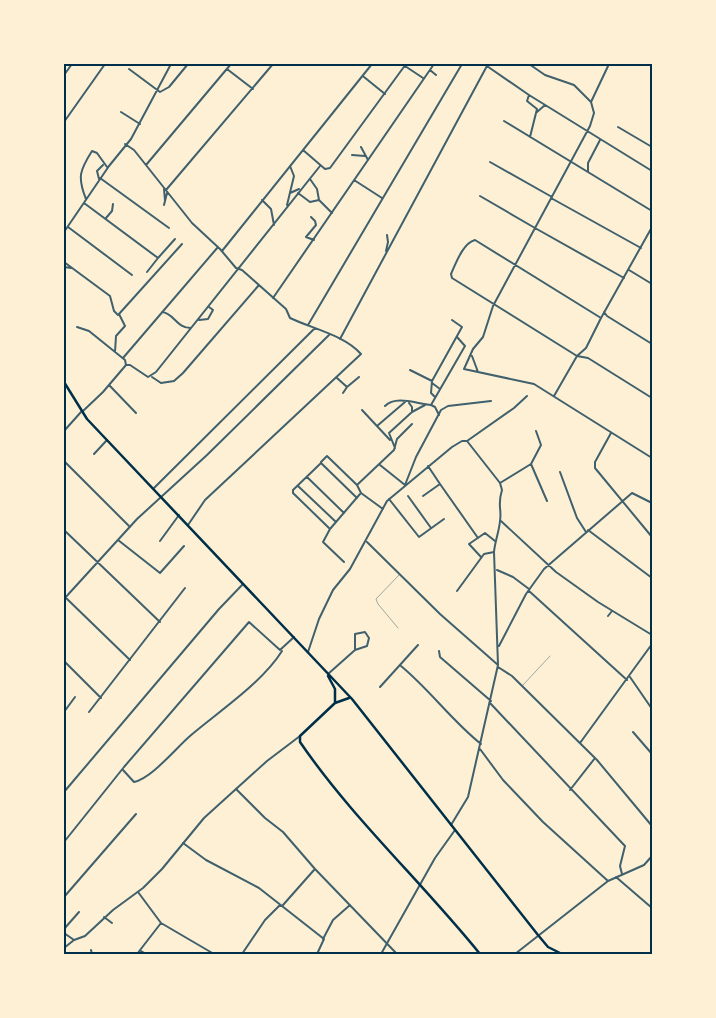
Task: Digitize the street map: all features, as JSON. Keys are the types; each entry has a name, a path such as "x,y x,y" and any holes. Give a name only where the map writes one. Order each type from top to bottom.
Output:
{"main road":[{"path":"64,382 81,412 350,698 538,935 548,947 562,954"},
{"path":"327,674 335,689 335,703"},
{"path":"350,698 343,698 335,703 300,736 301,744 372,830 420,882 480,954"}],"street":[{"path":"64,75 72,64"},
{"path":"64,122 105,64"},
{"path":"64,232 106,167 131,139 171,64"},
{"path":"129,69 157,92 164,91 169,87 188,64"},
{"path":"146,165 232,64"},
{"path":"165,201 162,193 273,64"},
{"path":"222,251 372,64"},
{"path":"273,298 434,64"},
{"path":"308,325 462,64"},
{"path":"484,64 529,96 652,171"},
{"path":"340,339 385,253 393,242 488,68 488,64"},
{"path":"528,64 545,75 574,85 591,102 594,117 494,304 483,337 473,349 472,355 464,369 534,384 652,458"},
{"path":"591,102 609,64"},
{"path":"303,150 320,166 325,169 330,168 405,65 424,78"},
{"path":"227,69 252,89"},
{"path":"430,70 436,75"},
{"path":"363,76 385,94"},
{"path":"529,96 527,101 536,107 537,112"},
{"path":"530,137 537,112 544,105"},
{"path":"121,112 140,124"},
{"path":"504,121 652,212"},
{"path":"618,127 652,147"},
{"path":"130,145 131,139"},
{"path":"588,172 588,163 601,140"},
{"path":"125,144 130,145 192,223 239,270 286,309 290,318 329,335 334,335 361,354 205,500 188,525"},
{"path":"361,147 368,160"},
{"path":"86,199 80,174 92,151 97,153 106,167"},
{"path":"352,155 365,156"},
{"path":"490,162 641,248"},
{"path":"106,167 100,165 97,171 100,179 170,228"},
{"path":"287,207 294,176 290,166"},
{"path":"151,377 199,320 320,166"},
{"path":"310,179 317,189 319,200 332,213"},
{"path":"354,180 382,198"},
{"path":"290,193 301,188"},
{"path":"164,205 166,190"},
{"path":"298,192 310,202 319,200"},
{"path":"480,196 624,278"},
{"path":"262,200 270,209 274,225"},
{"path":"84,202 158,258"},
{"path":"106,218 112,211 113,204"},
{"path":"311,217 316,222 306,237 314,240"},
{"path":"67,227 132,275"},
{"path":"554,396 577,356 586,348 652,227"},
{"path":"386,235 393,242"},
{"path":"385,253 388,239"},
{"path":"147,272 175,240"},
{"path":"601,318 475,240 469,242 465,247 451,274 452,278 577,356 588,358 652,398"},
{"path":"118,315 182,244"},
{"path":"123,358 218,247"},
{"path":"64,262 110,296 114,311 126,326 116,336 115,352"},
{"path":"64,267 73,269"},
{"path":"629,270 652,284"},
{"path":"126,365 130,365 161,383 174,381 183,374 259,285"},
{"path":"199,320 208,319 212,315 213,310 209,307"},
{"path":"162,312 168,313 180,327 192,328"},
{"path":"604,312 607,316 652,344"},
{"path":"435,397 431,393 432,382 462,327 452,320"},
{"path":"76,327 89,331 123,358 126,365"},
{"path":"154,488 315,328"},
{"path":"130,661 64,598 130,527 329,335"},
{"path":"432,405 466,346 457,337"},
{"path":"472,355 478,372"},
{"path":"64,431 126,365"},
{"path":"410,370 432,382 441,390"},
{"path":"343,394 347,387 359,377"},
{"path":"337,378 347,387"},
{"path":"109,385 136,413"},
{"path":"308,652 319,619 333,590 350,569 382,509 390,499 428,466 462,441 467,441 514,408 527,396"},
{"path":"385,406 394,400 432,405 439,415"},
{"path":"405,485 416,457 441,410 448,406 492,401"},
{"path":"377,426 405,402"},
{"path":"408,403 412,407 412,412"},
{"path":"391,442 389,434 412,412 425,405"},
{"path":"362,410 395,448"},
{"path":"357,485 395,448 397,439 412,424"},
{"path":"500,483 531,464 540,445 536,431"},
{"path":"611,433 595,462 595,468 652,537"},
{"path":"94,454 107,440"},
{"path":"451,825 468,796 498,666 499,646 497,570 494,552 500,520 498,499 502,490 500,483 467,441"},
{"path":"330,529 293,494 298,486 327,456 357,485 361,493 382,509"},
{"path":"64,461 130,527"},
{"path":"320,463 357,498"},
{"path":"380,464 405,485"},
{"path":"531,464 547,501"},
{"path":"428,466 478,538"},
{"path":"560,472 577,518 587,531 652,578"},
{"path":"307,477 344,513"},
{"path":"423,496 440,484"},
{"path":"298,486 336,522"},
{"path":"344,562 323,542 330,529 361,493"},
{"path":"499,646 529,590 548,565 632,493 652,503"},
{"path":"408,496 432,528"},
{"path":"390,499 419,537 444,519"},
{"path":"160,541 179,515"},
{"path":"500,520 539,554 548,565 612,611 652,634"},
{"path":"64,530 160,622"},
{"path":"482,558 470,544 487,533 495,541"},
{"path":"118,540 160,573 184,546"},
{"path":"366,541 436,610 522,686 580,743 595,758 652,826"},
{"path":"457,591 487,552 494,552"},
{"path":"497,570 513,577 529,590 627,680"},
{"path":"64,792 228,599 243,584"},
{"path":"89,712 185,588"},
{"path":"608,616 612,611"},
{"path":"64,842 249,622 274,646 282,651"},
{"path":"327,674 355,650 367,646 369,638 364,632 355,634 355,650"},
{"path":"123,770 134,782 149,774 191,735 234,701 265,672 294,637"},
{"path":"580,743 630,677 652,644"},
{"path":"380,687 418,646"},
{"path":"439,651 440,657 464,676 490,702 570,790 625,846 620,866 622,874"},
{"path":"64,662 101,698"},
{"path":"401,666 415,678 466,732 481,744"},
{"path":"630,677 652,709"},
{"path":"64,712 74,697"},
{"path":"633,732 652,754"},
{"path":"64,948 74,940 85,936 104,917 157,876 204,818 300,736"},
{"path":"293,741 301,744"},
{"path":"480,749 499,775 543,822 608,881"},
{"path":"570,790 595,758"},
{"path":"236,789 256,810 283,832 315,869 396,954"},
{"path":"64,898 136,814"},
{"path":"381,954 420,882 455,830"},
{"path":"183,843 206,860 249,882 282,905 324,939"},
{"path":"515,954 608,881 644,865 652,856"},
{"path":"242,954 265,920 282,905 315,869"},
{"path":"616,877 652,908"},
{"path":"138,892 161,922 214,954"},
{"path":"311,953 316,954 333,920 350,905"},
{"path":"64,929 79,912"},
{"path":"104,917 112,923"},
{"path":"137,954 161,922"},
{"path":"64,933 74,940"},
{"path":"91,950 92,954"},
{"path":"141,951 146,954"}],"lane":[{"path":"398,628 376,599 400,574"},
{"path":"522,686 550,656"}]}
